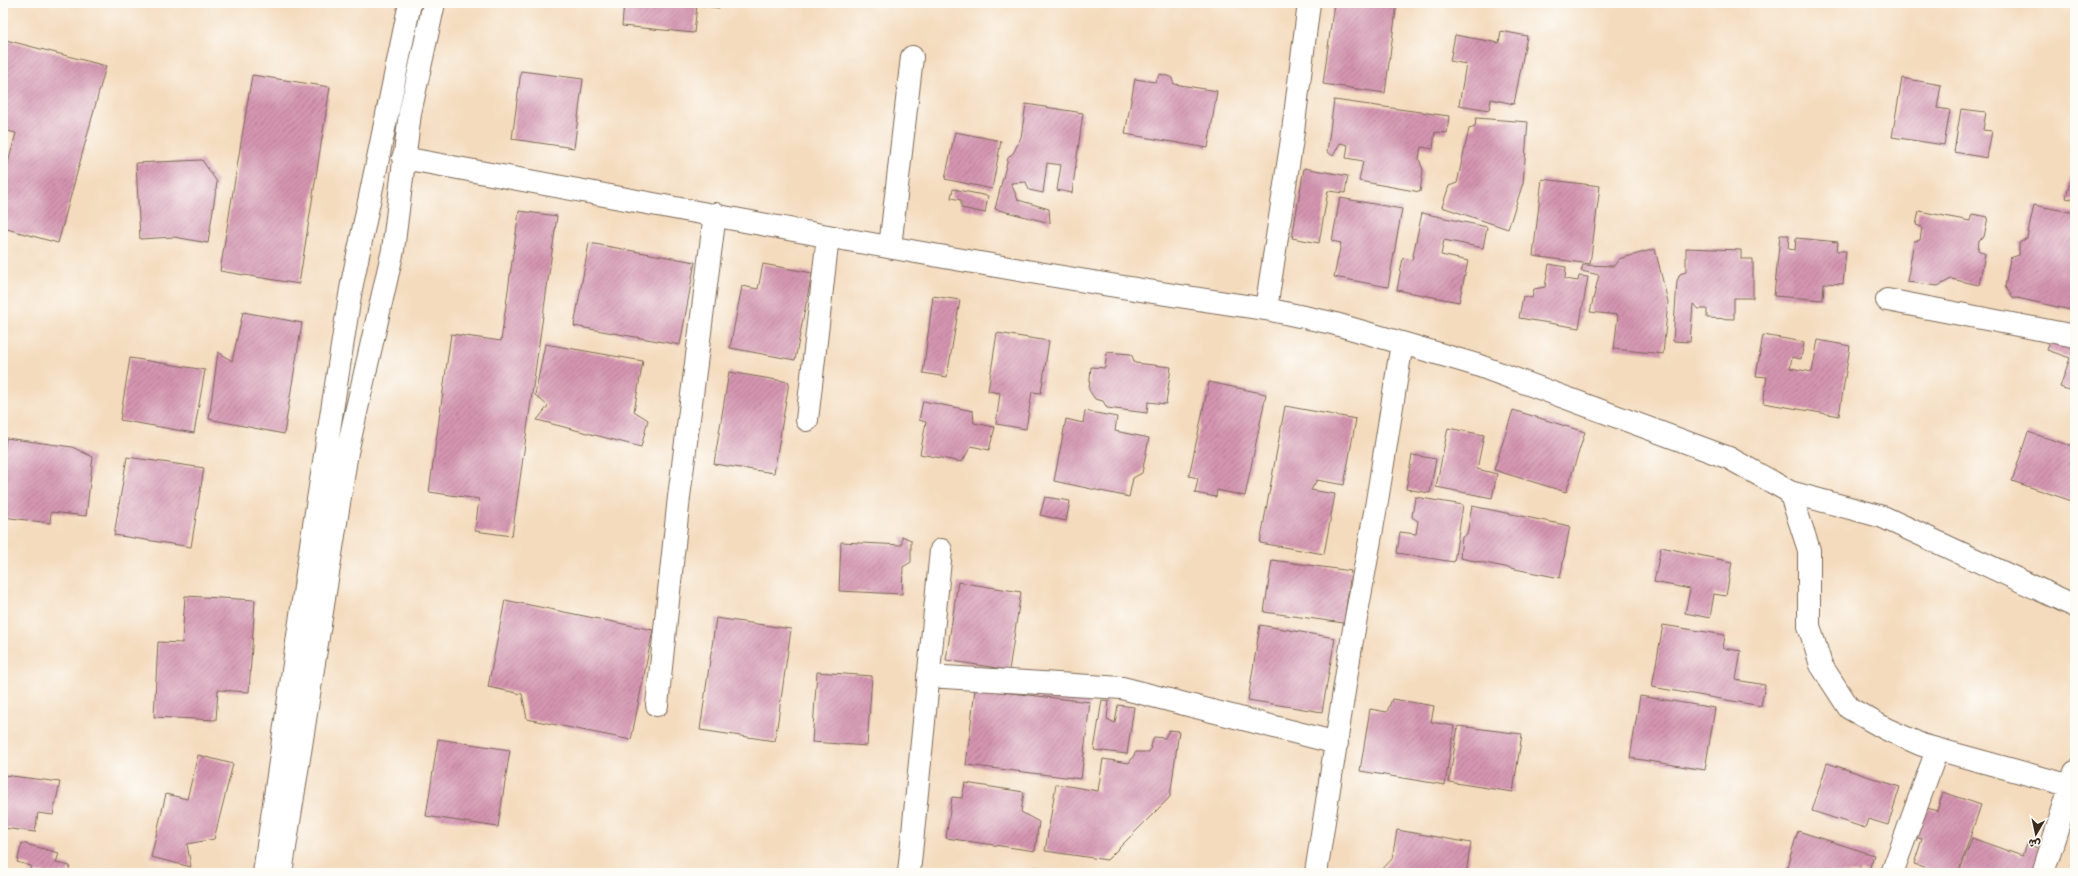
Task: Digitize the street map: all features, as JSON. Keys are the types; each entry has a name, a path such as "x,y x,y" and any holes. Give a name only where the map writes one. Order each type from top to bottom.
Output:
{"street":[{"path":"264,873 312,538 351,289 410,3"},
{"path":"281,873 347,452 393,250 403,158 410,113 434,3"},
{"path":"1266,309 1292,139 1309,3"},
{"path":"890,247 912,57"},
{"path":"403,158 715,214 828,236 1115,286 1266,309 1332,323 1484,368 1729,458 1790,492 1883,517 2075,606"},
{"path":"657,705 678,497 715,214"},
{"path":"807,420 828,236"},
{"path":"1886,300 2075,336"},
{"path":"1316,873 1351,646 1378,494 1402,343"},
{"path":"1790,492 1809,550 1809,626 1821,665 1849,708 1886,729 1937,750 2074,781 2043,873"},
{"path":"909,873 941,550"},
{"path":"928,676 1122,688 1337,743"},
{"path":"1892,873 1937,750"}],"building":[{"path":"624,3 719,3 719,8 697,5 694,33 622,26"},
{"path":"1334,3 1397,3 1385,93 1323,84"},
{"path":"1501,31 1527,36 1514,104 1491,99 1489,110 1459,105 1466,64 1450,61 1455,35 1499,43"},
{"path":"6,40 106,66 58,243 3,228 3,182 16,133 3,130 3,52"},
{"path":"521,71 583,79 574,148 512,139"},
{"path":"1160,74 1171,77 1174,84 1217,91 1208,148 1125,134 1135,79 1155,82"},
{"path":"252,75 330,87 299,284 220,271"},
{"path":"1902,78 1941,85 1937,108 1950,110 1944,145 1892,137"},
{"path":"1334,100 1449,116 1447,133 1435,132 1433,149 1421,147 1419,159 1423,170 1420,192 1359,181 1363,161 1346,158 1348,145 1340,143 1333,156 1327,152"},
{"path":"1026,104 1083,113 1072,193 1057,190 1061,165 1047,163 1043,193 1029,190 1026,182 1011,183 1018,200 1049,209 1050,223 995,209 1008,158 1014,152 1021,137"},
{"path":"1961,109 1986,112 1983,130 1992,131 1987,158 1954,152"},
{"path":"1476,118 1528,122 1523,183 1508,229 1442,207 1449,186 1457,183 1469,129 1475,127"},
{"path":"955,132 1001,141 992,189 945,179"},
{"path":"202,160 217,182 208,243 174,237 140,239 136,163"},
{"path":"2075,161 2075,200 2066,198"},
{"path":"1304,168 1348,176 1345,193 1328,191 1319,243 1292,238"},
{"path":"1542,179 1600,186 1590,264 1533,256"},
{"path":"953,189 988,196 985,213 961,208 961,200 951,198"},
{"path":"1340,198 1402,209 1388,287 1334,277 1341,243 1332,241"},
{"path":"2034,205 2075,213 2075,311 2013,297 2005,287 2010,258 2019,255 2019,243 2027,238"},
{"path":"519,211 557,216 512,536 475,531 479,499 429,492 451,334 501,341"},
{"path":"1919,211 1970,221 1972,214 1988,217 1984,237 1979,240 1978,250 1985,254 1979,285 1951,279 1938,286 1907,282 1914,241 1920,240 1922,227 1916,225"},
{"path":"1422,213 1487,227 1483,248 1444,240 1441,255 1468,261 1459,302 1397,290 1403,258 1412,260"},
{"path":"1780,235 1789,235 1788,249 1795,250 1796,238 1838,242 1837,251 1846,251 1843,284 1824,283 1823,300 1774,296"},
{"path":"589,243 695,262 680,345 574,326"},
{"path":"1686,248 1741,250 1741,259 1753,259 1753,298 1734,298 1734,319 1707,318 1707,309 1699,309 1693,304 1690,342 1673,341 1677,281 1680,274 1686,272"},
{"path":"1655,249 1668,302 1663,354 1614,349 1618,315 1590,312 1599,275 1581,271 1583,265 1614,266 1619,259"},
{"path":"763,264 812,273 795,360 730,348 742,286 758,289"},
{"path":"1549,264 1566,267 1565,279 1578,281 1579,276 1588,277 1579,328 1519,318 1523,296 1532,298 1534,289 1545,287"},
{"path":"933,296 960,300 947,377 923,373"},
{"path":"243,312 302,323 284,434 209,419 218,352 232,361"},
{"path":"2054,332 2075,340 2075,392 2060,387 2070,358 2047,350"},
{"path":"997,333 1049,341 1041,393 1032,392 1026,429 996,424 1000,393 988,391"},
{"path":"1763,335 1804,342 1801,359 1792,357 1790,368 1812,372 1818,340 1850,346 1839,416 1763,403 1767,377 1756,376"},
{"path":"545,344 643,361 634,411 648,420 641,447 537,420 548,406 535,395"},
{"path":"1107,352 1131,354 1135,363 1171,367 1166,404 1148,402 1147,413 1107,408 1103,401 1095,399 1089,390 1091,367 1105,368"},
{"path":"130,358 205,370 194,433 120,420"},
{"path":"729,372 789,382 774,473 714,464"},
{"path":"1209,382 1266,394 1245,496 1217,490 1216,497 1195,493 1198,478 1189,476"},
{"path":"923,401 973,411 974,423 995,427 989,450 971,446 962,462 920,454 926,422 919,420"},
{"path":"1285,406 1356,419 1344,485 1317,480 1311,490 1335,494 1324,554 1260,543"},
{"path":"1513,410 1585,432 1566,492 1494,470"},
{"path":"1085,411 1117,417 1115,431 1149,438 1142,473 1133,478 1129,497 1054,481 1066,419 1083,423"},
{"path":"1448,428 1484,435 1477,469 1497,474 1492,498 1436,487"},
{"path":"2028,432 2075,447 2075,502 2012,481"},
{"path":"6,438 72,447 93,457 86,516 51,512 50,523 3,517 3,460"},
{"path":"1412,455 1436,459 1430,493 1406,489"},
{"path":"127,457 204,468 191,547 114,535"},
{"path":"1045,497 1070,501 1066,521 1040,515"},
{"path":"1415,497 1463,505 1454,562 1397,553 1400,532 1416,534 1418,521 1412,517"},
{"path":"1472,506 1570,526 1560,578 1460,558 1462,537 1467,534"},
{"path":"902,536 911,540 911,562 903,567 902,594 839,591 841,542 902,545"},
{"path":"1661,547 1732,562 1726,596 1714,594 1710,618 1685,613 1690,589 1654,582"},
{"path":"1272,560 1351,571 1344,623 1264,612"},
{"path":"958,582 1021,592 1009,670 946,660"},
{"path":"185,596 255,600 249,692 218,690 216,720 154,717 158,642 182,643"},
{"path":"505,600 653,630 631,740 527,719 522,694 488,687"},
{"path":"716,618 791,629 775,741 700,730"},
{"path":"1260,625 1335,638 1322,712 1248,700"},
{"path":"1663,625 1725,635 1723,648 1741,651 1736,680 1765,685 1761,706 1652,687"},
{"path":"817,672 872,676 867,746 812,742"},
{"path":"975,689 1090,702 1081,779 966,765"},
{"path":"1640,696 1715,708 1705,770 1630,758"},
{"path":"1392,699 1434,706 1431,722 1454,726 1445,785 1360,771 1370,709 1387,712"},
{"path":"1102,700 1109,701 1107,719 1115,723 1118,705 1134,707 1127,754 1094,750"},
{"path":"1458,726 1522,734 1513,792 1449,782"},
{"path":"1169,730 1179,731 1170,797 1107,860 1045,851 1056,784 1098,791 1103,759 1129,763 1136,752 1149,752 1154,737 1165,738"},
{"path":"438,739 510,750 498,827 426,816"},
{"path":"198,755 233,764 214,839 187,844 191,867 151,857 166,794 187,799"},
{"path":"1827,763 1900,787 1888,825 1868,819 1865,828 1812,811"},
{"path":"3,775 60,782 53,815 38,813 35,832 3,828"},
{"path":"965,783 1024,792 1021,812 1039,822 1035,851 946,838 952,797 962,798"},
{"path":"1943,792 1981,805 1958,873 1943,873 1914,864 1922,839 1914,837 1924,807 1937,811"},
{"path":"1397,830 1471,843 1466,873 1379,873 1392,859"},
{"path":"1798,831 1874,855 1868,873 1860,870 1859,873 1795,873 1786,870"},
{"path":"1972,838 2022,856 2026,844 2043,850 2035,873 1959,873"},
{"path":"22,843 59,853 56,863 70,866 68,873 29,873 31,866 17,862"},
{"path":"1033,868 1055,872 1055,873 1032,873"}]}
